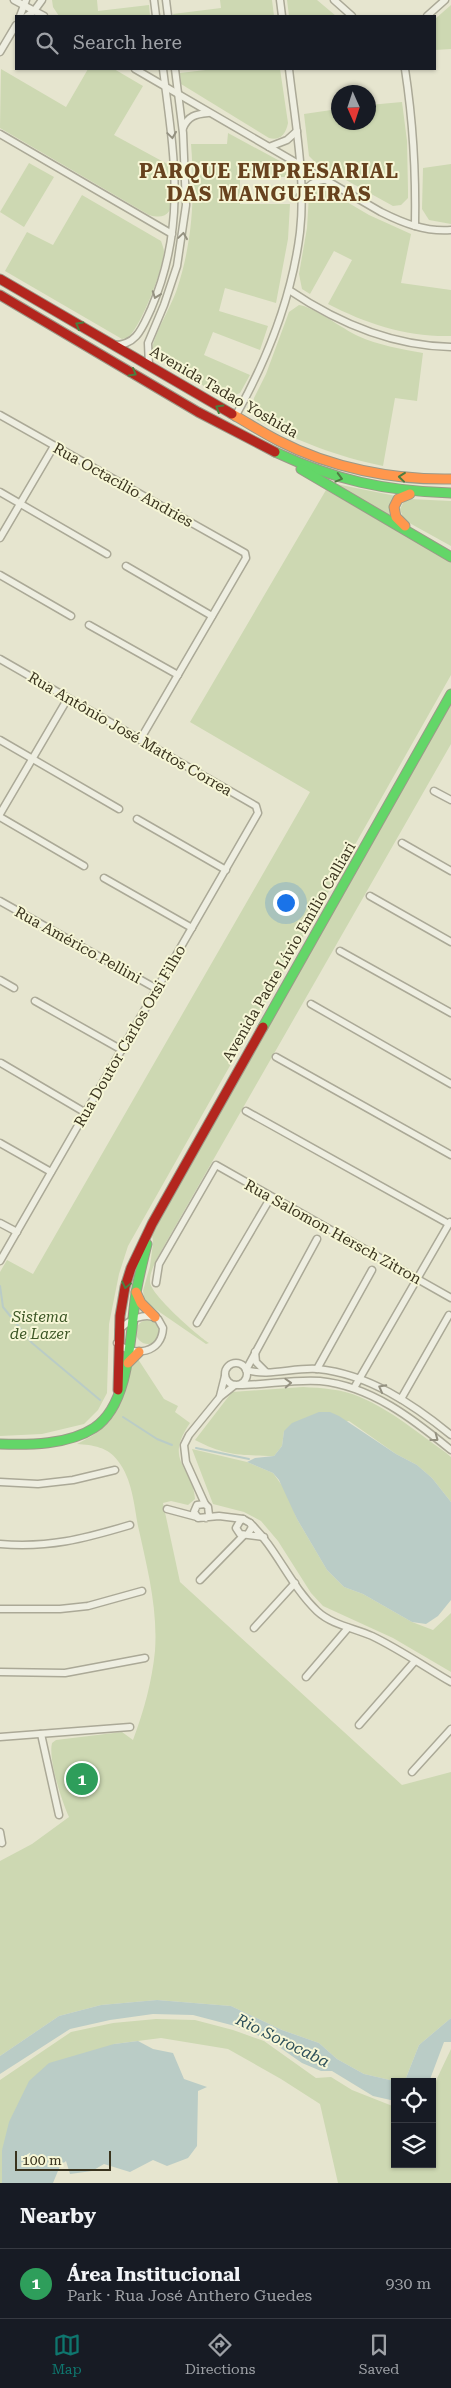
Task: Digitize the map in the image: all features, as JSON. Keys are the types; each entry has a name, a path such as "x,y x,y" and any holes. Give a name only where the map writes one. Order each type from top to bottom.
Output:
{"street":[{"path":"14,0 25,2 41,15"},
{"path":"28,15 42,0"},
{"path":"42,0 43,15"},
{"path":"154,0 156,15"},
{"path":"166,0 168,15"},
{"path":"280,0 282,15"},
{"path":"334,0 351,15"},
{"path":"428,15 446,0"},
{"path":"20,15 25,2"},
{"path":"0,52 15,27"},
{"path":"140,70 179,96 329,180 381,212 430,230 451,230"},
{"path":"114,345 130,343 143,326 159,286 172,234 176,199 176,172 163,70"},
{"path":"149,366 148,343 164,305 183,239 187,180 175,70"},
{"path":"235,417 265,358 289,290 300,230 300,165 289,70"},
{"path":"405,70 416,190 415,226"},
{"path":"182,129 185,122 194,115 210,113"},
{"path":"270,147 287,140 296,131"},
{"path":"0,134 172,234"},
{"path":"300,196 320,179 329,180"},
{"name":"Avenida Tadao Yoshida","path":"0,280 280,442 312,456 356,470 403,477 451,479"},
{"path":"289,290 340,320 378,336 430,346 451,347"},
{"name":"Avenida Tadao Yoshida","path":"0,295 288,461 326,475 366,486 393,491 451,493"},
{"name":"Rua Octacílio Andries","path":"0,415 245,553 246,556 212,616"},
{"path":"0,538 54,446"},
{"path":"288,461 310,476 451,557"},
{"path":"0,492 107,554"},
{"path":"418,492 401,496 396,501 393,509 395,518 451,552"},
{"path":"126,566 212,616 140,740"},
{"path":"0,575 71,616"},
{"path":"90,625 178,675"},
{"name":"Rua Antônio José Mattos Correa","path":"0,659 258,809"},
{"name":"Avenida Padre Lívio Emílio Calliari","path":"118,1390 119,1330 128,1275 152,1224 451,694"},
{"path":"68,698 0,816 84,866"},
{"path":"0,740 120,808"},
{"path":"434,791 451,800"},
{"name":"Rua Doutor Carlos Orsi Filho","path":"0,1261 226,870 258,813 258,809"},
{"path":"137,818 226,870"},
{"path":"402,843 451,871"},
{"path":"104,878 192,928"},
{"path":"370,896 451,942"},
{"name":"Rua Américo Pellini","path":"0,901 157,989"},
{"path":"340,951 451,1014"},
{"path":"0,980 14,988"},
{"path":"35,1001 122,1050"},
{"path":"311,1004 451,1084"},
{"path":"276,1057 451,1155"},
{"path":"1,1063 86,1113"},
{"path":"246,1111 450,1222 354,1388"},
{"path":"0,1143 51,1172"},
{"name":"Rua Salomon Hersch Zitron","path":"156,1283 159,1264 216,1165 451,1298"},
{"path":"197,1324 271,1197"},
{"path":"0,1223 17,1232"},
{"name":"Avenida Padre Lívio Emílio Calliari","path":"134,1351 132,1320 136,1292 152,1224"},
{"path":"243,1367 255,1350 317,1239"},
{"path":"317,1369 372,1270"},
{"path":"118,1343 134,1351 156,1347 160,1342 163,1328 141,1303 136,1292"},
{"path":"400,1400 449,1315"},
{"path":"119,1330 132,1320 154,1317"},
{"path":"255,1350 256,1362 267,1372"},
{"path":"0,1444 16,1445 64,1439 94,1428 110,1411 134,1351"},
{"path":"220,1397 229,1366 267,1372 317,1369 341,1373 384,1389 451,1435"},
{"path":"243,1367 246,1377 220,1397 189,1435 184,1445 186,1462 205,1504 210,1511 219,1516 243,1519 250,1523 265,1538 295,1583 318,1612 348,1628 372,1636 451,1682"},
{"path":"225,1376 229,1382 237,1385 318,1381 354,1388 397,1409 451,1450"},
{"path":"0,1482 38,1484 73,1480 115,1470"},
{"path":"197,1517 196,1506 200,1495"},
{"path":"182,1512 205,1504"},
{"path":"167,1509 197,1517 219,1516"},
{"path":"206,1518 210,1511"},
{"path":"226,1518 236,1530 265,1538"},
{"path":"233,1546 236,1530 240,1520 243,1519"},
{"path":"200,1580 246,1534 252,1527 250,1523"},
{"path":"0,1544 29,1546 74,1541 130,1525"},
{"path":"254,1628 295,1583"},
{"path":"0,1609 60,1609 88,1606 142,1591"},
{"path":"306,1677 348,1628"},
{"path":"0,1672 65,1672 145,1658"},
{"path":"359,1725 415,1661"},
{"path":"0,1737 130,1727"},
{"path":"412,1772 451,1729"},
{"path":"41,1734 58,1815"},
{"path":"0,1832 2,1843"}],"green space":[{"path":"52,0 97,0 98,11 149,5 150,15 58,15 53,7"},
{"path":"220,0 272,0 274,15 173,14 221,8"},
{"path":"287,0 317,0 335,15 289,15"},
{"path":"451,5 451,49 436,50 436,18"},
{"path":"1,69 66,107 87,70 116,70 143,86 114,135 171,166 173,193 170,209 166,214 159,217 149,215 0,128"},
{"path":"206,70 280,70 288,123 286,130 282,136 273,139 269,138 181,84 180,73"},
{"path":"402,102 407,141 408,198 401,205 393,206 317,164 309,156 304,114 331,110 331,130 376,130 376,104"},
{"path":"228,133 289,166 292,171 292,177 240,177 240,204 290,204 288,239 276,303 225,288 219,311 268,326 260,350 213,332 204,355 250,375 240,393 226,399 158,359 152,349 156,335 177,289 190,235 193,199 191,144 227,144"},
{"path":"29,163 54,177 24,227 0,212"},
{"path":"451,164 451,224 429,220 422,209 423,168"},
{"path":"317,189 330,192 369,215 411,234 401,283 451,290 451,336 418,334 387,328 357,318 328,304 352,260 334,251 310,294 302,289 299,274 307,228 309,195"},
{"path":"82,195 161,241 163,246 163,260 150,298 138,324 127,338 122,339 5,271 27,232 53,245"},
{"path":"299,305 312,309 352,333 366,339 423,353 417,401 395,398 383,466 318,448 257,420 252,409 254,398 266,374 289,312"},
{"path":"331,483 396,496 390,504 390,516"},
{"name":"Sistema de Lazer","path":"326,490 451,562 451,675 128,1246 119,1274 109,1324 107,1393 98,1410 84,1424 42,1434 0,1436 0,1272 7,1260 33,1274 310,792 190,722"},
{"path":"409,499 451,501 451,546 404,520 400,509 403,503"},
{"path":"451,702 451,744 153,1268 150,1278 152,1288 175,1314 209,1343 206,1344 145,1302 143,1291 150,1266 153,1243 152,1234 174,1190"},
{"path":"148,1320 156,1324 160,1332 156,1340 148,1344 140,1340 136,1332 140,1324"},
{"path":"136,1356 164,1399 178,1406 175,1412 190,1423 182,1436 179,1455 190,1479 195,1499 188,1505 171,1501 163,1503 180,1582 402,1785 451,1772 451,2018 419,2045 406,2078 391,2078 390,2080 364,2074 337,2059 319,2043 282,2030 231,2006 157,2000 101,2005 59,2016 0,2056 0,1861 32,1844 69,1817 59,1791 52,1759 52,1743 56,1740 122,1732 133,1740 150,1685 155,1651 155,1619 148,1572 129,1484 123,1468 114,1456 94,1446 77,1444 106,1425 114,1416"},
{"path":"303,1387 325,1388 353,1394 371,1402 393,1415 445,1452 451,1457 451,1502 432,1478 417,1465 396,1454 349,1421 284,1431 282,1446 274,1456 233,1454 195,1440 232,1392"},
{"path":"192,1449 247,1462 273,1473 286,1491 297,1519 327,1570 344,1587 363,1594 412,1622 433,1630 451,1613 451,1672 393,1638 323,1606 311,1593 278,1541 261,1521 244,1512 213,1504"},
{"path":"156,2019 195,2020 233,2030 264,2041 316,2078 331,2077 352,2090 391,2105 391,2168 436,2168 436,2081 451,2049 451,2183 338,2183 320,2104 228,2049 161,2038 114,2044 2,2150 2,2183 0,2183 0,2080 71,2032 113,2023"}],"water":[{"path":"319,1412 330,1412 339,1416 396,1454 417,1465 432,1478 451,1502 451,1600 438,1616 426,1624 412,1622 363,1594 344,1587 327,1570 297,1519 279,1480 273,1473 247,1462 255,1458 274,1456 282,1446 284,1431 292,1423"},
{"name":"Rio Sorocaba","path":"157,2000 231,2006 282,2030 319,2043 337,2059 364,2074 391,2080 391,2100 373,2096 332,2071 321,2071 302,2063 269,2040 235,2026 193,2015 153,2014 110,2020 70,2029 0,2074 0,2056 59,2016 101,2005"},
{"name":"Rio Sorocaba","path":"451,2018 451,2042 444,2042 430,2078 406,2078 419,2045"},
{"path":"138,2041 153,2049 173,2053 184,2079 207,2087 198,2091 197,2146 188,2158 167,2166 153,2160 130,2172 104,2164 92,2171 70,2174 66,2161 60,2166 53,2183 2,2183 2,2150 9,2122 29,2081 49,2063 114,2044"}],"waterway":[{"path":"0,1286 3,1307 32,1343 100,1400"},
{"path":"123,1417 157,1439 172,1445"},
{"path":"196,1448 249,1459"}],"traffic: fast":[{"path":"275,452 318,470 360,482 404,490 451,493"},
{"path":"301,469 451,557"},
{"path":"263,1027 451,694"},
{"path":"0,1444 36,1444 72,1438 94,1428 106,1417 115,1402 127,1366 136,1293 147,1244"}],"traffic: slow":[{"path":"232,414 273,438 299,450 341,465 385,475 451,479"},
{"path":"405,526 396,517 394,507 398,499 410,494"},
{"path":"136,1292 141,1303 155,1317"},
{"path":"128,1363 139,1352"}],"traffic: jam":[{"path":"0,279 232,414"},
{"path":"0,295 198,412 275,452"},
{"path":"118,1390 120,1316 125,1287 131,1268 152,1224 263,1027"}],"place":[{"name":"Área Institucional","path":"82,1779"}],"district":[{"name":"PARQUE EMPRESARIAL DAS MANGUEIRAS","path":"269,182"}]}
